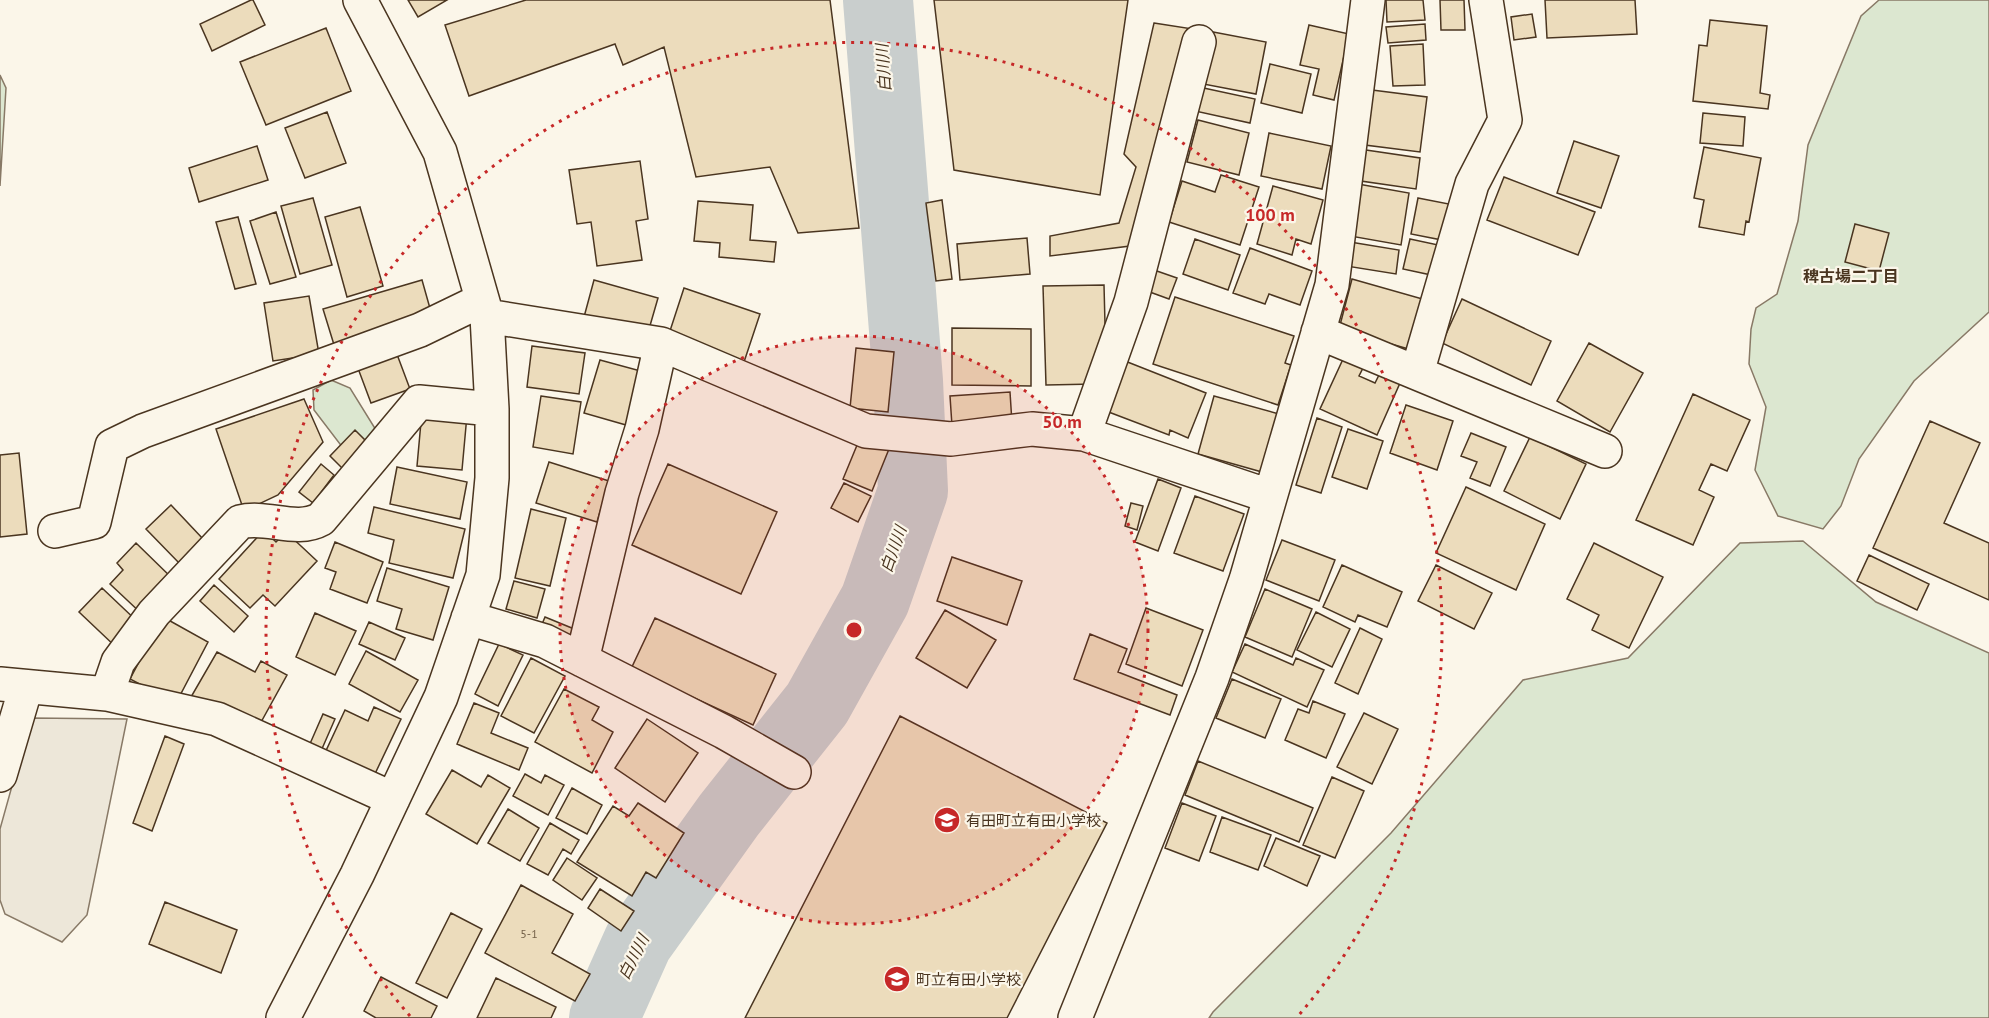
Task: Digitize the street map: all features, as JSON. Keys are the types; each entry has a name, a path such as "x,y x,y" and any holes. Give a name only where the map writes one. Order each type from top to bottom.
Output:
{"street":[{"path":"283,1018 393,799 441,697 483,575 492,478 492,409 485,308 440,152 360,0"},
{"path":"1075,1018 1212,678 1246,580 1332,285 1368,0"},
{"path":"1417,373 1472,184 1505,120 1486,0"},
{"path":"1084,434 1131,302 1199,42"},
{"path":"56,531 94,522 112,446 154,427 485,308 661,344 866,430 951,439 1032,429 1084,434 1269,496"},
{"path":"1318,332 1605,452"},
{"path":"582,660 622,493 642,429 661,344"},
{"path":"107,694 118,662 154,613 240,522 251,519 309,526 321,519 419,402 492,409"},
{"path":"468,618 545,641 724,732 794,772"},
{"path":"0,775 13,686 107,694 217,719 393,799"}],"green space":[{"path":"1879,0 1989,0 1989,312 1914,381 1859,459 1841,506 1823,529 1778,516 1755,470 1766,407 1749,364 1751,329 1756,308 1777,294 1798,221 1808,145 1861,16"},
{"path":"0,75 6,88 0,186"},
{"path":"331,380 350,388 384,443 343,448 314,410 313,390"},
{"path":"1803,541 1876,602 1989,653 1989,1018 1209,1018 1391,833 1523,680 1628,658 1740,543"}],"shaded area":[{"path":"31,718 127,719 87,915 62,942 5,914 0,900 0,829"}],"building":[{"path":"251,0 265,25 212,51 200,24"},
{"path":"408,0 447,0 418,17"},
{"path":"526,0 830,0 859,228 798,233 770,167 696,177 664,47 623,65 615,44 469,96 445,25"},
{"path":"934,0 1128,0 1100,195 954,170"},
{"path":"1386,0 1423,0 1425,20 1387,22"},
{"path":"1440,0 1464,0 1465,30 1441,30"},
{"path":"1545,0 1635,0 1637,34 1547,38"},
{"path":"1532,14 1536,37 1514,40 1511,17"},
{"path":"1710,20 1767,26 1760,93 1770,95 1768,109 1693,101 1699,45 1707,46"},
{"path":"1154,23 1193,29 1130,246 1050,256 1050,236 1119,223 1136,167 1124,154"},
{"path":"1425,24 1426,40 1388,43 1386,27"},
{"path":"1309,25 1349,34 1334,100 1313,95 1319,69 1300,65"},
{"path":"326,28 351,91 266,125 240,62"},
{"path":"1208,31 1266,42 1256,94 1198,83"},
{"path":"1423,44 1425,85 1393,86 1390,46"},
{"path":"1270,64 1311,74 1302,113 1261,103"},
{"path":"1199,87 1255,99 1250,123 1195,111"},
{"path":"1372,90 1427,97 1420,152 1365,145"},
{"path":"327,112 346,163 305,178 285,128"},
{"path":"1703,113 1745,117 1743,146 1700,143"},
{"path":"1198,120 1249,133 1239,175 1187,162"},
{"path":"1269,133 1331,146 1322,189 1261,176"},
{"path":"1574,141 1619,156 1601,208 1557,193"},
{"path":"257,146 268,180 199,202 189,168"},
{"path":"1704,147 1761,158 1749,222 1746,221 1744,235 1699,227 1704,200 1694,198"},
{"path":"1366,150 1420,158 1416,189 1361,181"},
{"path":"640,161 648,219 636,221 642,260 597,266 591,222 577,224 569,170"},
{"path":"1221,175 1259,187 1240,245 1169,222 1182,181 1215,192"},
{"path":"1504,177 1595,212 1578,255 1487,220"},
{"path":"1358,184 1409,193 1401,245 1350,236"},
{"path":"1273,186 1323,200 1311,244 1296,239 1292,255 1257,244"},
{"path":"313,198 332,265 300,274 281,206"},
{"path":"1418,198 1449,204 1442,240 1411,234"},
{"path":"942,200 952,279 936,281 926,203"},
{"path":"698,201 753,205 750,240 776,242 774,262 719,257 720,243 694,241"},
{"path":"360,207 383,286 347,297 325,217"},
{"path":"276,212 296,277 270,284 250,221"},
{"path":"238,217 256,284 235,289 216,222"},
{"path":"1855,224 1889,233 1879,271 1845,262"},
{"path":"1027,238 1030,274 960,280 957,244"},
{"path":"1195,239 1240,255 1228,290 1183,274"},
{"path":"1410,239 1443,246 1436,276 1403,269"},
{"path":"1350,242 1399,250 1396,274 1346,266"},
{"path":"1250,248 1312,271 1300,305 1269,294 1265,304 1233,293"},
{"path":"1154,270 1177,278 1169,299 1147,291"},
{"path":"1352,279 1426,300 1412,350 1339,329"},
{"path":"422,280 433,319 335,348 323,309"},
{"path":"594,280 658,298 647,336 584,317"},
{"path":"1104,285 1106,363 1095,384 1046,385 1043,286"},
{"path":"684,288 760,314 743,365 667,340"},
{"path":"309,296 319,354 273,361 264,303"},
{"path":"1175,297 1294,336 1285,363 1291,365 1278,405 1153,364"},
{"path":"1462,299 1551,341 1531,385 1442,343"},
{"path":"952,328 1031,329 1031,386 952,385"},
{"path":"1589,343 1643,373 1610,432 1557,401"},
{"path":"532,346 585,353 579,394 527,387"},
{"path":"856,348 894,352 888,412 850,408"},
{"path":"395,349 410,389 371,403 356,363"},
{"path":"1344,357 1364,366 1359,376 1375,383 1380,373 1400,383 1377,435 1320,409"},
{"path":"600,360 648,373 633,427 584,413"},
{"path":"1125,361 1206,393 1188,438 1170,430 1169,435 1106,411"},
{"path":"1010,392 1012,423 952,426 950,396"},
{"path":"1693,394 1750,420 1727,471 1711,464 1699,490 1714,497 1693,545 1636,520"},
{"path":"541,396 581,402 573,454 533,447"},
{"path":"1214,396 1279,414 1262,472 1198,454"},
{"path":"304,399 323,442 278,495 244,511 216,429"},
{"path":"1406,405 1453,421 1437,470 1390,453"},
{"path":"422,411 467,415 462,470 417,466"},
{"path":"1317,418 1342,427 1321,493 1296,485"},
{"path":"1930,421 1980,443 1944,523 1989,543 1989,600 1873,548"},
{"path":"1348,429 1383,441 1367,489 1332,477"},
{"path":"355,430 367,442 342,468 330,456"},
{"path":"1471,433 1506,447 1490,486 1470,478 1477,462 1461,456"},
{"path":"1530,437 1586,464 1560,519 1504,491"},
{"path":"860,438 889,449 872,491 843,479"},
{"path":"19,453 27,534 0,537 0,455"},
{"path":"549,462 609,481 597,522 536,503"},
{"path":"321,464 334,475 313,503 299,492"},
{"path":"668,464 777,512 741,594 632,545"},
{"path":"397,467 467,482 460,519 390,504"},
{"path":"1158,479 1181,488 1158,551 1135,542"},
{"path":"844,483 871,496 858,522 831,508"},
{"path":"1466,487 1545,524 1516,590 1436,553"},
{"path":"1195,496 1244,514 1223,571 1174,553"},
{"path":"1131,503 1143,506 1137,530 1125,526"},
{"path":"171,505 204,540 180,564 146,529"},
{"path":"374,507 465,529 453,578 389,563 394,540 368,533"},
{"path":"531,509 566,518 550,586 515,578"},
{"path":"264,530 276,542 286,532 317,561 275,606 263,595 250,608 219,579"},
{"path":"1282,540 1335,560 1319,601 1266,580"},
{"path":"335,542 383,562 367,603 330,589 336,572 325,568"},
{"path":"136,543 176,582 144,616 110,584 123,570 117,563"},
{"path":"1594,543 1663,577 1629,648 1592,630 1599,615 1567,599"},
{"path":"1869,555 1929,584 1917,610 1857,581"},
{"path":"952,557 1022,581 1007,625 937,601"},
{"path":"1342,565 1402,592 1387,627 1358,615 1355,622 1323,607"},
{"path":"1436,565 1492,593 1474,629 1418,601"},
{"path":"387,568 449,587 433,640 396,629 402,609 377,601"},
{"path":"514,581 545,589 537,618 506,609"},
{"path":"214,585 248,616 234,632 200,601"},
{"path":"102,588 140,624 118,649 79,612"},
{"path":"1265,589 1312,609 1292,657 1245,637"},
{"path":"1146,608 1203,630 1182,686 1126,664"},
{"path":"945,610 996,640 967,688 916,658"},
{"path":"1316,612 1350,629 1332,667 1297,650"},
{"path":"315,613 356,631 335,675 296,657"},
{"path":"163,617 208,642 176,703 130,679"},
{"path":"545,617 579,631 574,643 540,629"},
{"path":"655,618 776,674 753,725 631,669"},
{"path":"369,622 405,638 395,660 359,644"},
{"path":"1360,628 1382,639 1358,694 1335,683"},
{"path":"1090,634 1127,649 1118,672 1177,695 1170,715 1074,679"},
{"path":"499,644 523,655 498,706 475,694"},
{"path":"1245,644 1293,665 1296,658 1324,670 1307,707 1232,672"},
{"path":"366,651 418,680 400,712 349,684"},
{"path":"217,652 255,672 261,661 287,675 255,733 191,697"},
{"path":"531,658 565,676 534,733 501,716"},
{"path":"1232,679 1281,699 1265,738 1216,718"},
{"path":"564,689 599,707 592,720 613,732 592,773 535,742"},
{"path":"1313,701 1345,714 1326,758 1285,740 1298,709 1309,713"},
{"path":"474,703 499,713 491,733 528,748 519,770 457,744"},
{"path":"374,707 401,719 373,778 324,755 345,710 368,721"},
{"path":"1364,713 1398,729 1372,784 1337,767"},
{"path":"323,714 335,719 321,751 309,746"},
{"name":"有田町立有田小学校","path":"900,716 1107,823 1007,1018 745,1018"},
{"path":"647,719 698,753 665,802 615,768"},
{"path":"165,736 184,744 152,831 133,823"},
{"path":"1198,761 1313,808 1299,842 1185,795"},
{"path":"452,770 481,787 488,775 510,788 477,844 426,814"},
{"path":"525,774 541,783 545,775 564,785 548,815 513,796"},
{"path":"1332,777 1364,791 1335,858 1303,845"},
{"path":"572,788 602,805 587,834 556,818"},
{"path":"638,803 684,833 656,878 646,872 632,896 577,862 613,806 629,816"},
{"path":"1182,803 1216,816 1199,861 1165,848"},
{"path":"508,809 539,828 520,861 488,843"},
{"path":"1222,817 1271,835 1258,870 1210,852"},
{"path":"550,823 579,840 571,854 563,849 548,875 527,864"},
{"path":"1276,838 1320,856 1307,886 1264,866"},
{"path":"567,858 597,878 582,900 553,880"},
{"path":"521,885 573,914 552,953 590,974 575,1001 485,953"},
{"path":"600,889 634,911 621,931 588,908"},
{"path":"165,902 237,930 221,973 149,944"},
{"path":"451,913 482,929 447,998 416,983"},
{"path":"381,977 437,1006 431,1018 376,1018 364,1011"},
{"path":"496,978 556,1007 551,1018 477,1018"}],"waterway":[{"name":"白川川","path":"604,1018 638,942 729,815 817,704 875,600 913,491 908,381 878,0"}],"place":[{"name":"有田町立有田小学校","path":"947,820"},
{"name":"町立有田小学校","path":"897,979"}],"district":[{"name":"稗古場二丁目","path":"1851,276"}]}
